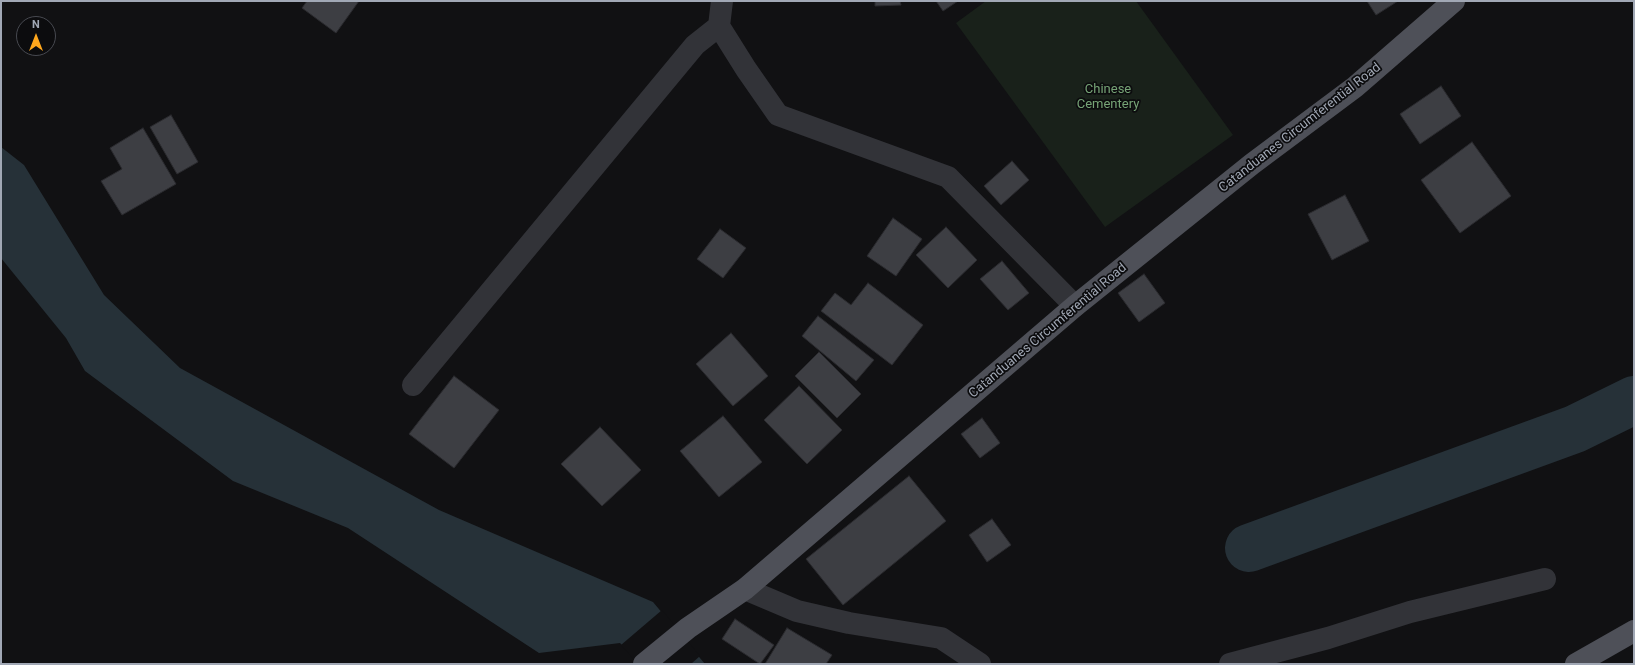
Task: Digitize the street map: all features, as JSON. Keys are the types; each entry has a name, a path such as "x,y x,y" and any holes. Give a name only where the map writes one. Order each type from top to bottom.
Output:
{"main road":[{"name":"Catanduanes Circumferential Road","path":"644,664 688,628 745,589 1075,306 1252,164 1356,87 1454,1"},
{"path":"1576,664 1634,631"}],"street":[{"path":"722,1 719,26 746,69 778,114 948,176 1075,306"},
{"path":"413,385 694,45 719,26"},
{"path":"1230,664 1328,638 1410,612 1545,579"},
{"path":"745,589 797,611 850,623 941,638 980,664"}],"green space":[{"name":"Chinese Cementery","path":"986,1 1136,1 1233,135 1105,227 956,23"}],"shaded area":[{"path":"1,147 24,165 104,295 180,368 439,510 653,602 705,664 641,664 620,643 539,653 348,528 233,481 85,371 66,338 1,258"}],"pier":[{"path":"662,610 700,656 691,664 638,664 621,645"}],"building":[{"path":"307,1 359,1 336,33 302,8"},
{"path":"875,1 900,1 901,5 875,6"},
{"path":"936,1 958,1 943,11"},
{"path":"1367,1 1398,1 1376,15"},
{"path":"1441,86 1461,116 1420,144 1400,114"},
{"path":"171,115 198,162 177,174 150,127"},
{"path":"143,128 176,184 122,215 101,181 122,169 110,148"},
{"path":"1472,142 1511,196 1460,233 1421,180"},
{"path":"1012,161 1029,180 1001,205 984,186"},
{"path":"1345,195 1369,241 1332,260 1308,214"},
{"path":"893,218 922,239 896,276 867,256"},
{"path":"946,227 977,260 948,288 916,255"},
{"path":"720,229 746,248 723,278 697,259"},
{"path":"1002,261 1029,293 1008,310 980,279"},
{"path":"1144,274 1165,303 1139,322 1118,293"},
{"path":"868,283 923,325 892,365 821,311 835,293 851,305"},
{"path":"818,316 874,360 856,381 802,336"},
{"path":"731,333 768,376 733,406 696,364"},
{"path":"819,352 861,394 837,418 795,376"},
{"path":"454,376 499,410 454,468 409,434"},
{"path":"799,386 842,430 807,464 764,420"},
{"path":"723,416 762,462 719,497 680,451"},
{"path":"982,418 1000,443 980,458 961,434"},
{"path":"600,427 641,470 602,506 561,464"},
{"path":"909,476 946,521 843,605 806,559"},
{"path":"992,519 1011,545 987,562 969,535"},
{"path":"735,619 774,645 760,664 722,639"},
{"path":"787,628 832,655 826,664 765,664"}],"waterway":[{"path":"1249,548 1575,429 1634,400"}]}
